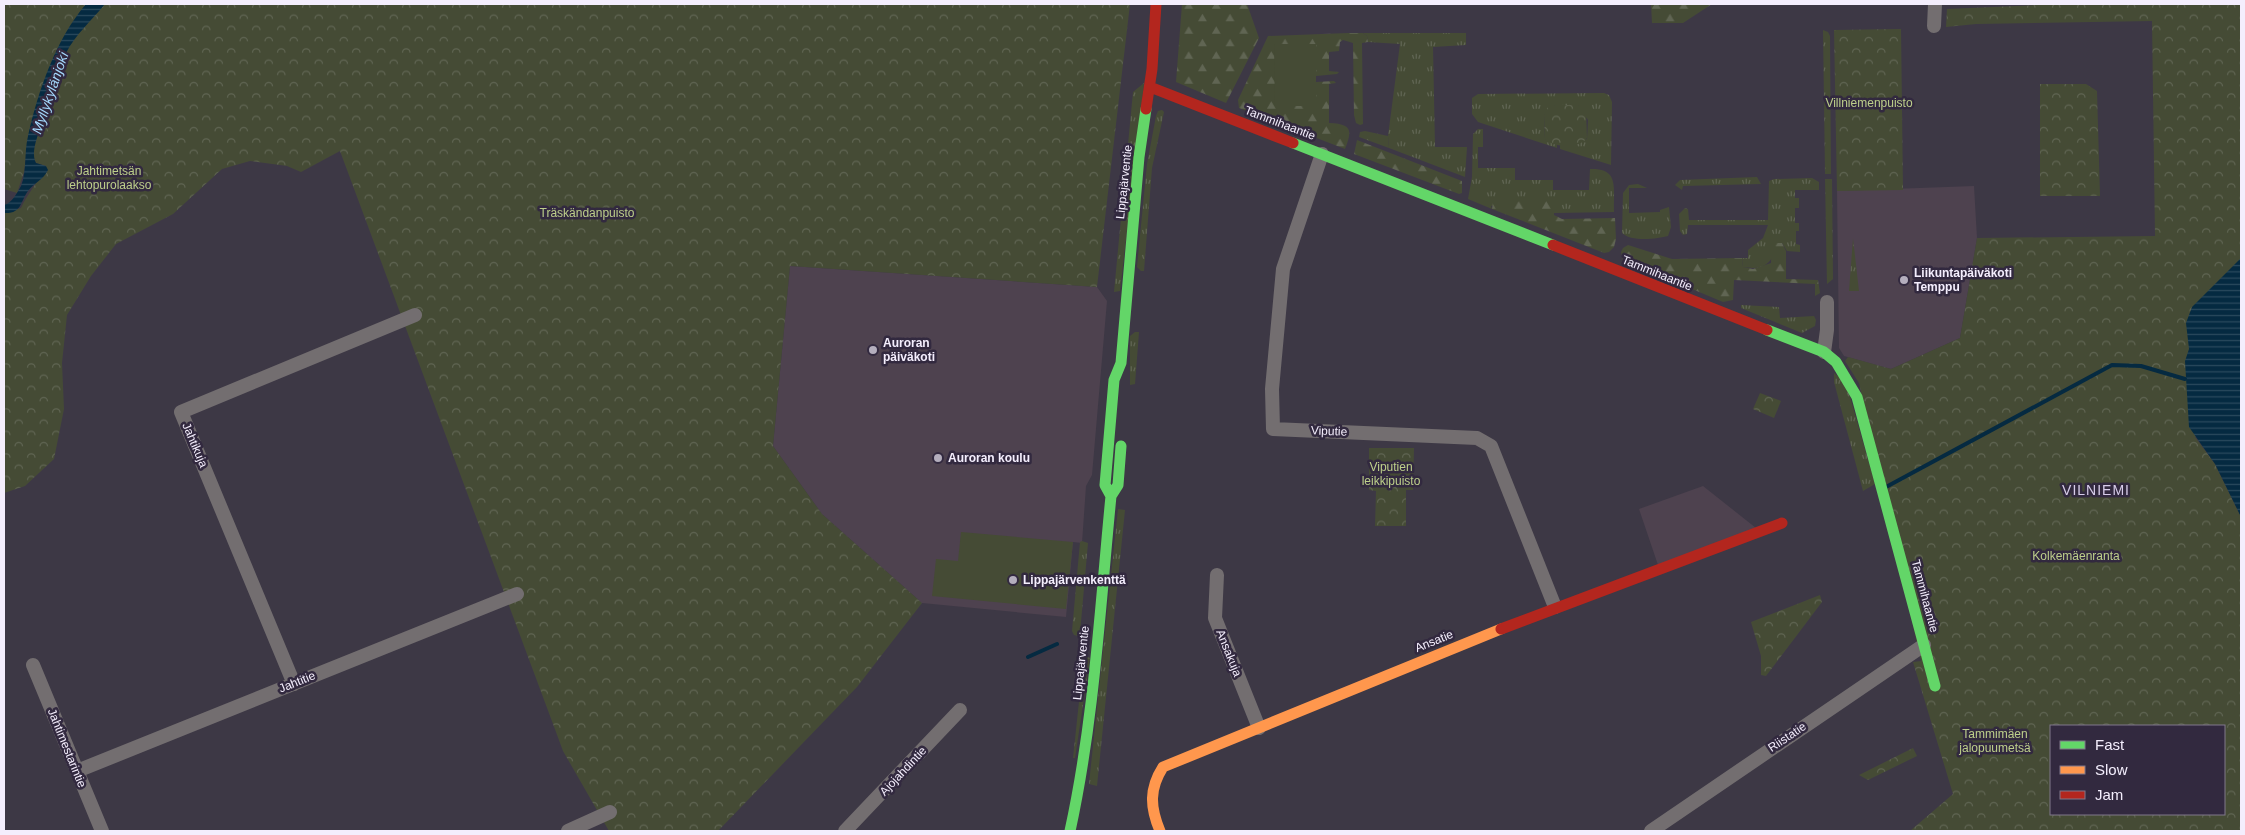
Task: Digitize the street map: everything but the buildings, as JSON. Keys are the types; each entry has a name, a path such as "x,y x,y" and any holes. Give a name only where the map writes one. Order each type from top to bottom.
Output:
{"street":[{"name":"Lippajärventie","path":"1111,496 1104,485 1114,380 1121,363 1140,156 1150,87 1156,4"},
{"path":"1934,26 1935,4"},
{"name":"Tammihaantie","path":"1150,87 1824,352 1836,362 1857,397 1935,686"},
{"name":"Viputie","path":"1322,154 1283,269 1272,389 1273,429 1477,438 1491,446 1555,607"},
{"path":"1824,352 1827,330 1827,302"},
{"name":"Jahtikuja","path":"294,684 181,412 415,315"},
{"name":"Lippajärventie","path":"1121,363 1126,380 1125,395"},
{"name":"Lippajärventie","path":"1070,831 1079,789 1088,727 1111,496 1118,485 1122,437"},
{"name":"Ansatie","path":"1160,831 1151,798 1153,781 1163,767 1555,607 1782,523"},
{"name":"Ansakuja","path":"1217,575 1215,618 1259,728"},
{"name":"Jahtitie","path":"77,771 517,594"},
{"name":"Riistatie","path":"1651,831 1817,716 1906,659 1924,645"},
{"name":"Jahtimestarintie","path":"33,665 102,831"},
{"name":"Ajojahdintie","path":"845,831 960,710"},
{"path":"568,831 610,812"}],"shaded area":[{"name":"Liikuntapäiväkoti Temppu","path":"1974,186 1977,238 1960,338 1891,369 1844,356 1839,348 1837,191"},
{"name":"Auroran koulu","path":"790,266 1097,287 1107,301 1092,475 1086,486 1082,543 1073,542 1066,617 922,603 822,514 773,446"},
{"path":"1703,486 1756,528 1658,565 1639,509"}],"green space":[{"name":"Träskändanpuisto","path":"4,4 1130,4 1097,287 790,266 773,446 822,514 922,603 857,687 718,831 609,831 563,751 340,151 301,172 287,166 250,161 222,169 173,214 116,244 91,276 67,315 62,363 64,409 54,459 25,486 4,493 4,213 21,208 46,166 36,163 34,152 48,107 44,86 29,134 24,172 17,193 4,189"},
{"path":"1182,4 1247,4 1259,38 1226,103 1176,82"},
{"path":"1651,4 1712,4 1683,23 1652,23"},
{"name":"Kolkemäenranta","path":"2063,4 2241,4 2241,433 2195,437 2215,464 2241,517 2241,831 1910,831 1953,794 1913,662 1921,661 1859,383 1845,361 1848,357 1891,369 1960,338 1977,238 2155,236 2152,21 1976,24 1946,27 1947,9"},
{"name":"Villniemenpuisto","path":"1901,29 1903,190 1837,191 1834,30"},
{"path":"1823,30 1828,32 1830,36 1831,174 1825,174"},
{"path":"1363,33 1466,33 1466,45 1433,47 1435,147 1467,147 1465,177 1389,148 1388,136 1400,44 1368,42 1367,36"},
{"path":"1363,33 1367,36 1368,42 1362,43 1363,124 1360,125 1356,123 1354,115 1353,43 1343,40 1340,42 1339,51 1329,52 1329,71 1339,72 1337,74 1316,76 1315,44 1315,106 1316,82 1334,81 1336,83 1329,84 1329,123 1346,126 1348,129 1349,137 1345,149 1239,108 1238,100 1268,36"},
{"path":"1274,44 1316,44 1316,106 1275,106"},
{"path":"1144,83 1120,291 1114,292 1133,92"},
{"path":"2040,84 2086,84 2097,91 2100,196 2040,196"},
{"path":"1604,93 1609,95 1612,102 1611,165 1560,149 1560,145 1587,139 1588,120 1578,105 1555,105 1544,115 1545,139 1557,144 1557,148 1478,122 1472,114 1472,98 1478,94"},
{"path":"1555,105 1578,105 1586,109 1587,138 1583,142 1573,146 1560,146 1545,139 1544,115 1547,108"},
{"path":"1162,110 1164,112 1152,168 1144,271 1141,271 1137,267 1147,164 1156,116 1158,111"},
{"path":"1478,129 1483,129 1483,147 1478,147 1478,168 1515,168 1515,180 1553,180 1553,190 1589,190 1590,169 1600,170 1611,176 1613,181 1614,212 1554,213 1553,199 1491,206 1492,209 1468,199 1472,177 1473,134"},
{"path":"1365,131 1388,136 1389,148 1359,137 1360,132"},
{"path":"1357,140 1462,181 1462,193 1459,194 1354,154"},
{"path":"1757,177 1761,184 1683,186 1682,190 1675,185 1680,180"},
{"path":"1812,178 1819,182 1819,190 1795,190 1795,198 1799,198 1799,208 1795,208 1795,223 1799,223 1799,231 1796,231 1796,244 1800,245 1800,252 1787,251 1782,243 1771,260 1763,266 1743,267 1742,258 1748,258 1748,250 1763,238 1768,225 1688,225 1687,234 1683,235 1680,231 1679,214 1685,208 1688,209 1689,220 1768,220 1769,181 1774,179"},
{"path":"1825,179 1832,179 1833,279 1827,284"},
{"path":"1638,184 1647,188 1629,188 1629,213 1660,212 1660,210 1669,207 1671,227 1668,236 1638,239 1631,238 1622,233 1623,193 1629,185"},
{"path":"1501,199 1554,199 1554,215 1562,219 1615,218 1616,239 1614,247 1609,252 1604,253 1492,209 1493,202"},
{"path":"1853,238 1859,291 1849,291"},
{"path":"1772,243 1782,243 1786,251 1786,279 1818,280 1820,293 1815,296 1815,284 1734,280 1733,300 1723,302 1623,260 1621,252 1628,245 1672,259 1742,258 1743,267 1753,269 1771,263"},
{"path":"1741,305 1779,307 1780,318 1814,316 1816,320 1815,326 1802,333 1741,308"},
{"path":"1135,332 1139,332 1135,384 1130,385 1130,336"},
{"path":"1834,373 1846,383 1875,484 1863,491 1834,382"},
{"path":"1760,393 1781,401 1774,418 1753,409"},
{"name":"Viputien leikkipuisto","path":"1369,448 1414,448 1413,490 1406,490 1406,526 1375,526 1376,491 1369,490"},
{"path":"1118,509 1125,510 1097,786 1089,784"},
{"name":"Lippajärvenkenttä","path":"961,532 1073,542 1066,609 932,596 936,559 958,561"},
{"path":"1080,542 1088,543 1080,633 1078,636 1074,635 1072,631"},
{"path":"1820,595 1822,602 1766,676 1761,675 1761,656 1751,622"},
{"path":"1084,655 1090,658 1075,758 1073,758"},
{"path":"1913,748 1917,756 1868,780 1859,775"}],"water":[{"name":"Myllykylänjoki","path":"86,4 105,4 74,40 62,62 56,90 37,138 35,148 34,156 36,163 46,166 48,170 28,191 20,206 14,212 4,213 4,205 14,197 23,180 28,136 49,66 66,33"},
{"path":"2241,258 2241,517 2215,464 2189,427 2185,361 2189,349 2186,323 2192,307"}],"waterway":[{"path":"1886,487 2112,365 2141,366 2185,379"},
{"path":"1028,657 1057,644"}],"traffic: fast":[{"path":"1111,496 1105,485 1114,380 1121,363 1139,157 1146,109"},
{"path":"1293,143 1553,245"},
{"path":"1767,330 1824,352 1836,362 1857,397 1935,686"},
{"path":"1070,831 1091,706 1111,496 1118,485 1121,446"}],"traffic: slow":[{"path":"1160,831 1154,814 1152,798 1155,783 1163,767 1501,629"}],"traffic: jam":[{"path":"1146,109 1152,69 1156,4"},
{"path":"1150,87 1293,143"},
{"path":"1553,245 1767,330"},
{"path":"1501,629 1782,523"}],"place":[{"name":"Liikuntapäiväkoti Temppu","path":"1904,280"},
{"name":"Auroran päiväkoti","path":"873,350"},
{"name":"Auroran koulu","path":"938,458"},
{"name":"Lippajärvenkenttä","path":"1013,580"}],"district":[{"name":"VILNIEMI","path":"2096,490"}],"park label":[{"name":"Jahtimetsän lehtopurolaakso","path":"109,178"},
{"name":"Tammimäen jalopuumetsä","path":"1995,741"}]}
